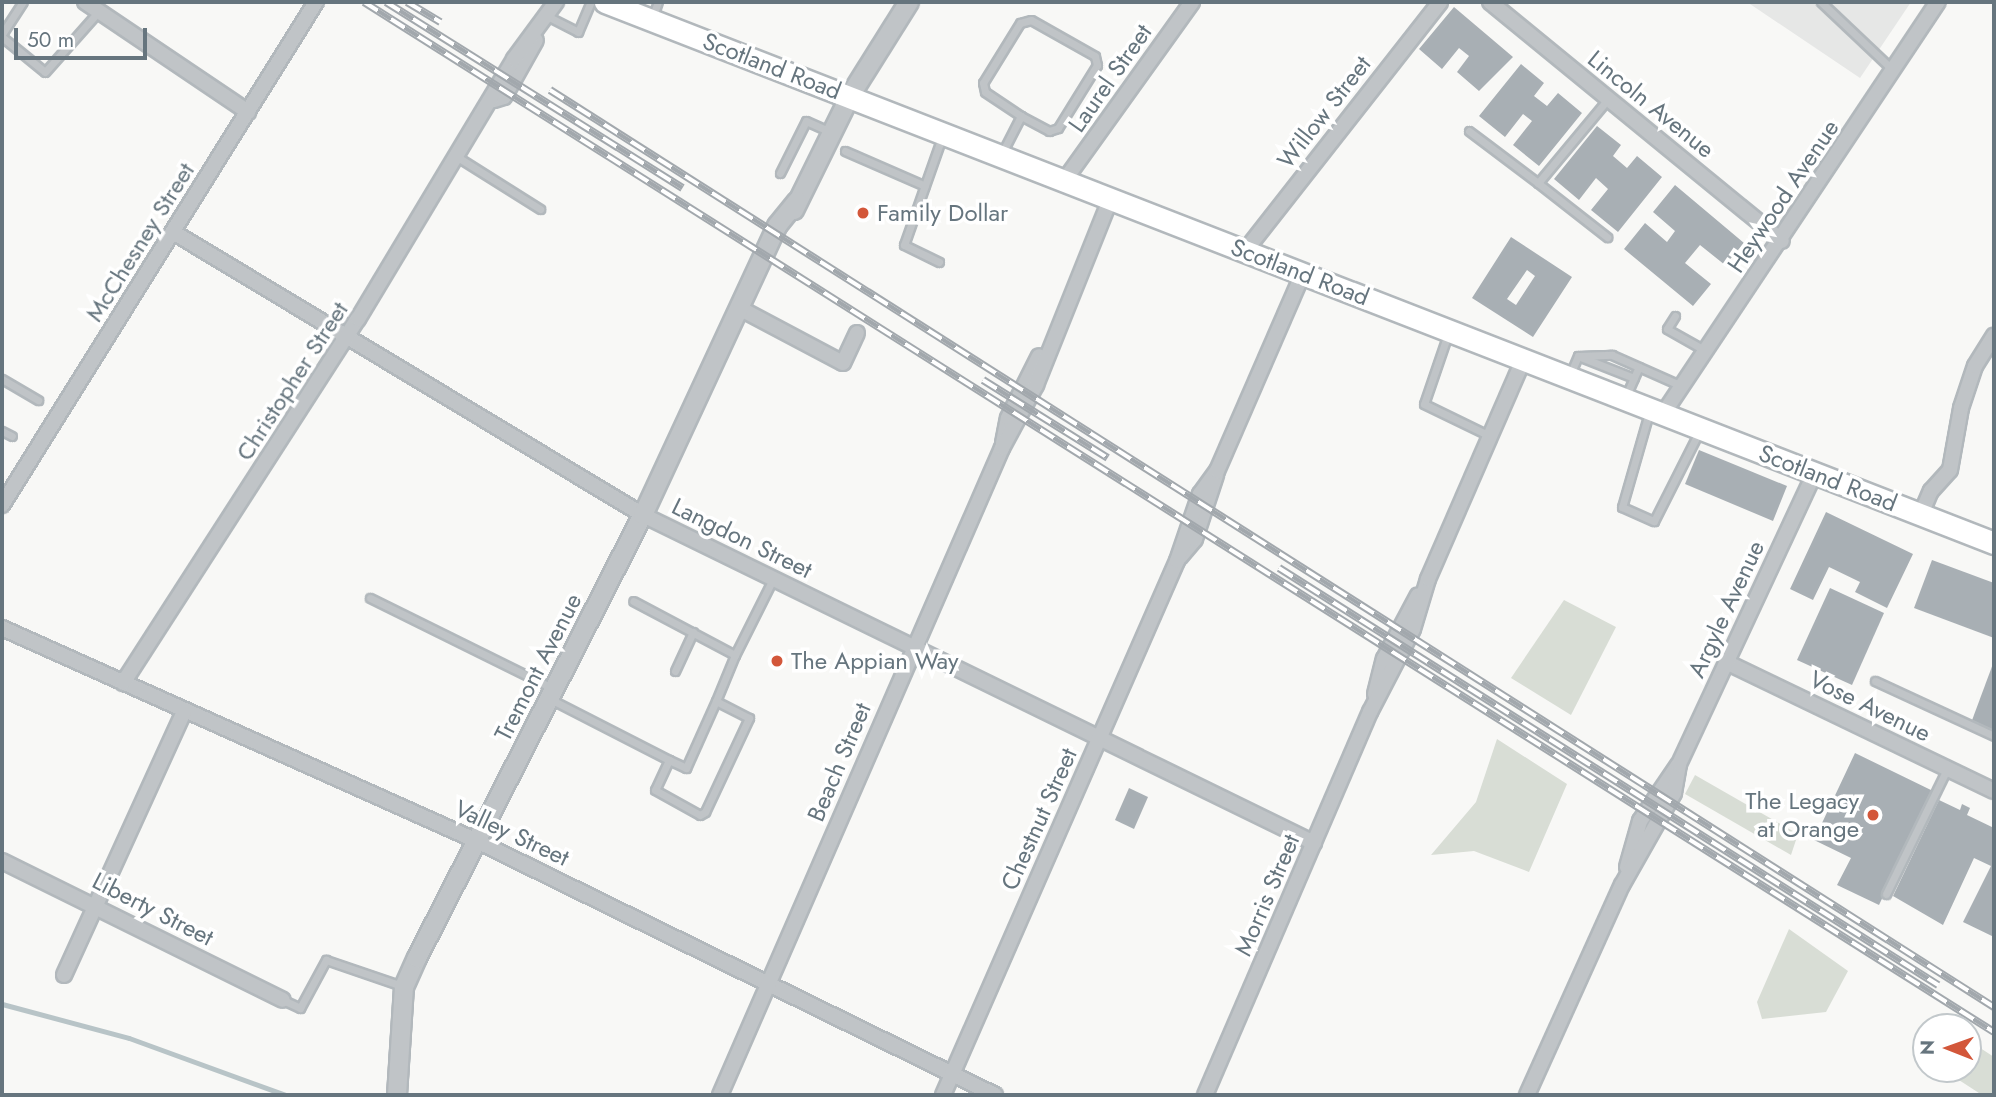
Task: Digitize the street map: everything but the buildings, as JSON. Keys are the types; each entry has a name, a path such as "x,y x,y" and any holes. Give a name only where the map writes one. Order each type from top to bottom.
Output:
{"main road":[{"name":"Scotland Road","path":"605,2 655,11 850,96 1000,156 1994,543"}],"street":[{"path":"85,2 248,112"},
{"name":"McChesney Street","path":"2,505 316,2"},
{"name":"Christopher Street","path":"123,683 348,336 494,100 501,81 556,2"},
{"name":"Tremont Avenue","path":"397,1095 404,987 643,515 761,271 777,226 797,201 850,96 909,2"},
{"name":"Laurel Street","path":"1065,181 1192,2"},
{"name":"Willow Street","path":"1245,251 1440,2"},
{"name":"Lincoln Avenue","path":"1490,2 1782,241"},
{"name":"Heywood Avenue","path":"1657,412 1682,386 1782,241 1938,2"},
{"name":"Beach Street","path":"720,1095 1002,448 1008,418 1053,331 1111,200"},
{"name":"Langdon Street","path":"173,232 643,515 1314,843"},
{"name":"Chestnut Street","path":"943,1095 1177,561 1199,494 1217,471 1303,273"},
{"path":"741,309 843,363 857,333"},
{"path":"1921,514 1931,491 1951,470 1961,408 1975,366 1994,336"},
{"name":"Morris Street","path":"1205,1095 1370,712 1384,659 1428,579 1523,360"},
{"name":"Argyle Avenue","path":"1527,1095 1622,885 1640,821 1679,764 1815,473"},
{"path":"2,474 16,482"},
{"name":"Valley Street","path":"2,628 184,712 477,841 995,1095"},
{"name":"Vose Avenue","path":"1726,662 1994,791"},
{"path":"64,975 94,903 184,712"},
{"name":"Liberty Street","path":"2,861 94,903 283,1000"}],"lane":[{"path":"23,2 2,35 45,72 99,11"},
{"path":"547,16 578,32 591,2"},
{"path":"1821,2 1894,70"},
{"path":"1031,20 1095,57 1097,65 1072,108 1049,131 1021,116 985,92 983,83 1020,23 1031,20"},
{"path":"1538,183 1609,99"},
{"path":"1000,156 1021,116"},
{"path":"780,173 806,121 832,133"},
{"path":"1469,131 1607,237"},
{"path":"939,262 904,245 944,133"},
{"path":"845,151 925,186"},
{"path":"459,158 540,209"},
{"path":"1675,316 1667,329 1706,351"},
{"path":"1449,331 1424,391 1424,404 1432,411 1490,436"},
{"path":"1578,356 1612,355 1682,386"},
{"path":"1569,377 1578,356"},
{"path":"1578,356 1634,378"},
{"path":"1625,399 1639,367"},
{"path":"2,379 38,400"},
{"path":"1657,412 1622,507 1654,521 1700,429"},
{"path":"2,431 12,436"},
{"path":"370,598 686,768 735,654 773,579"},
{"path":"633,601 735,654"},
{"path":"676,671 693,632"},
{"path":"1875,681 1994,736"},
{"path":"669,760 655,790 700,815 749,718 716,701"},
{"path":"1886,894 1947,768"},
{"path":"283,1000 299,1008 326,960 404,987"}],"shaded area":[{"path":"1747,2 1911,2 1860,78"},
{"path":"1564,600 1616,627 1571,715 1511,678"},
{"path":"1497,739 1567,784 1529,872 1474,851 1431,855 1476,802"},
{"path":"1695,775 1798,834 1791,855 1685,794"},
{"path":"1789,929 1848,971 1826,1012 1762,1019 1757,1002"},
{"path":"1982,1049 1994,1057 1994,1095 1982,1095 1964,1083 1982,1083"}],"waterway":[{"path":"2,1004 129,1038 286,1095"}],"railway":[{"path":"364,2 1994,1032"},
{"path":"386,2 683,188"},
{"path":"407,2 440,22"},
{"path":"550,90 1994,1007"},
{"path":"983,380 1108,458"},
{"path":"1279,568 1938,985"}],"place":[{"name":"Family Dollar","path":"863,213"},
{"name":"The Appian Way","path":"777,661"},
{"name":"The Legacy at Orange","path":"1873,815"}]}
